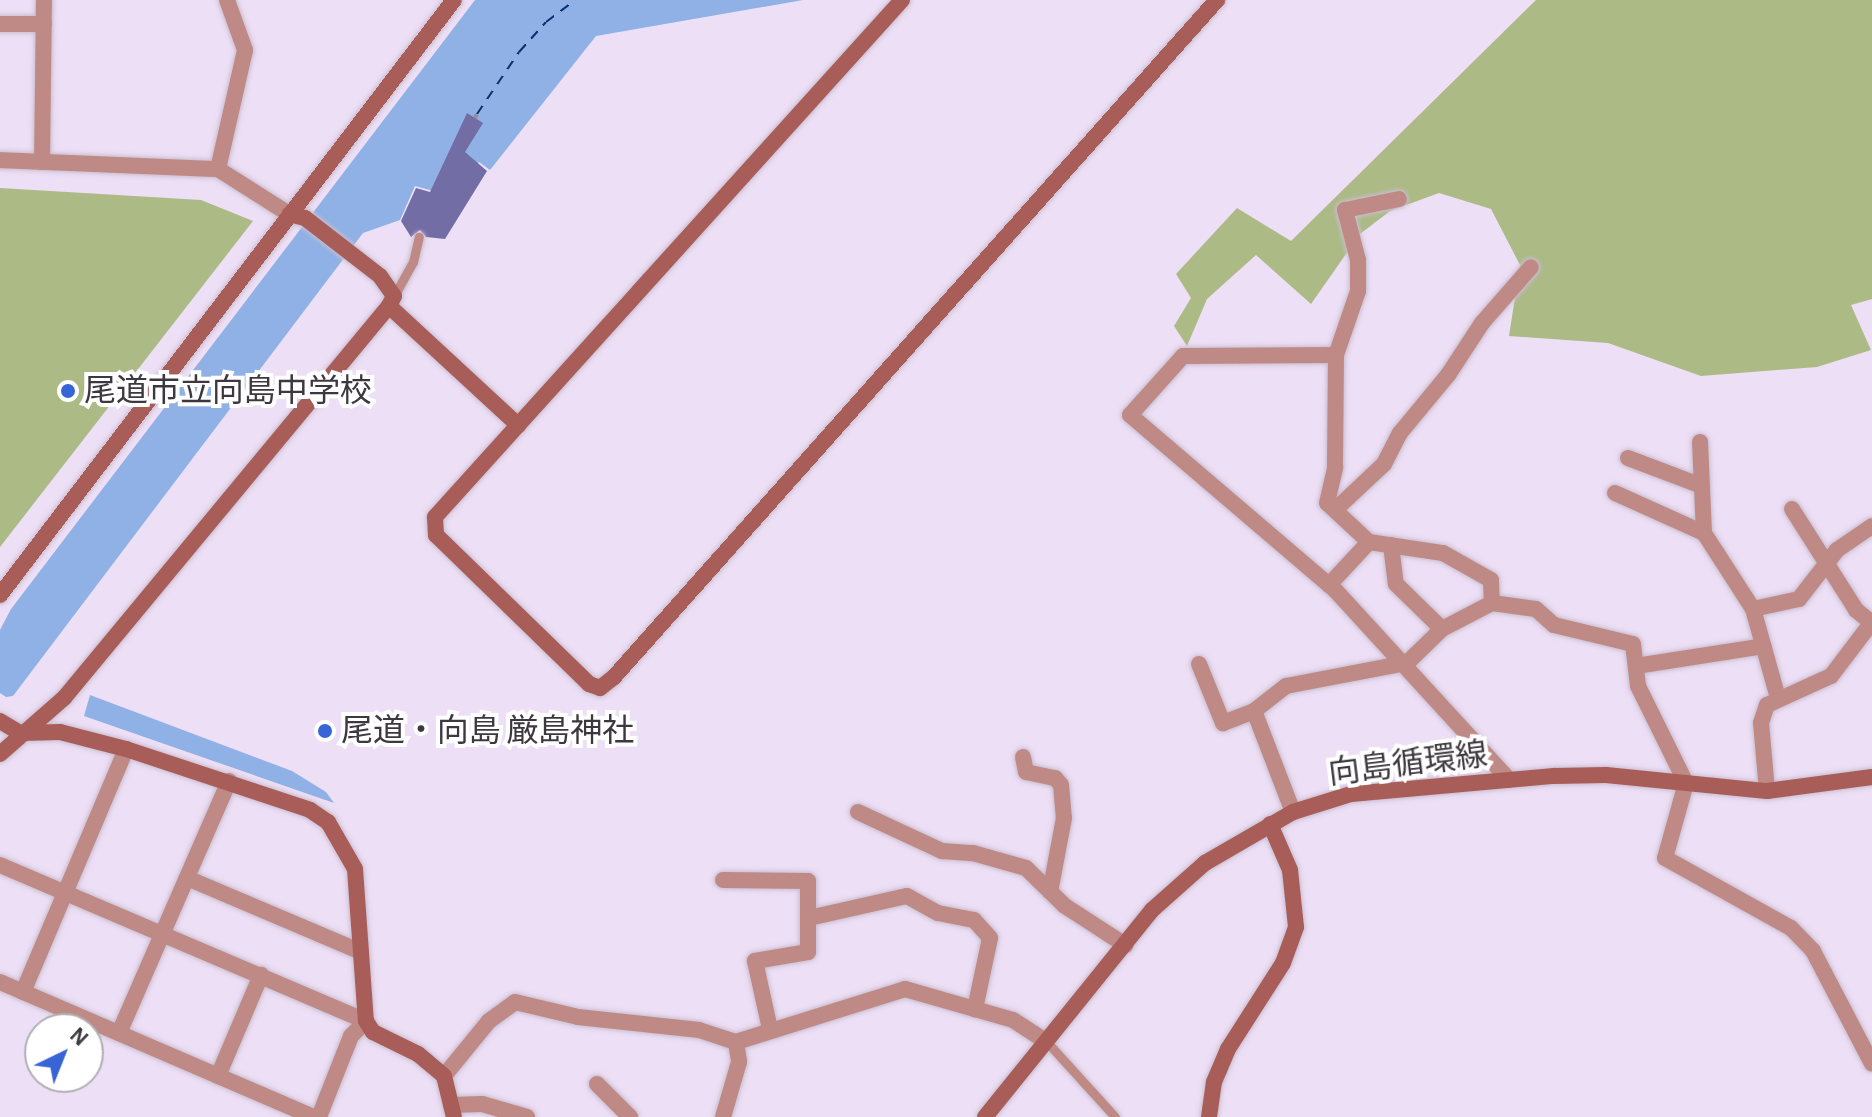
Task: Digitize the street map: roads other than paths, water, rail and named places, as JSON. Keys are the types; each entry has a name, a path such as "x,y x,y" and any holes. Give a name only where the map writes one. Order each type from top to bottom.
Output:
{"street":[{"path":"42,162 44,0"},
{"path":"218,169 245,50 227,0"},
{"path":"3,586 297,216 454,0"},
{"path":"902,0 435,517 436,535 589,684 600,688 1217,0"},
{"path":"0,24 44,24"},
{"path":"0,160 218,169 353,252 391,301 518,425"},
{"path":"1399,199 1345,210 1358,260 1358,291 1336,355 1335,467 1327,503 1369,542 1443,553 1491,580 1492,603"},
{"path":"1335,510 1384,464 1400,433 1482,323 1531,267"},
{"path":"0,754 20,733 64,698 391,301"},
{"path":"1336,355 1183,356 1130,415 1329,585 1407,663 1509,780"},
{"path":"1700,442 1704,533 1753,609 1778,698"},
{"path":"1628,458 1702,486"},
{"path":"1615,493 1704,533"},
{"path":"1767,791 1761,723 1767,705 1831,676 1872,622 1856,610 1792,509"},
{"path":"1753,609 1799,599 1826,563 1872,526"},
{"path":"1329,585 1369,542"},
{"path":"1391,545 1396,584 1442,629"},
{"path":"1199,664 1223,723 1254,711 1286,686 1407,663 1442,629 1492,603 1536,609 1554,625 1633,644 1638,686 1686,783 1665,858 1791,928 1813,951 1872,1064"},
{"path":"1636,666 1763,646"},
{"path":"1254,711 1293,812"},
{"path":"0,721 20,733 60,732 126,749 229,781 328,822 355,869 366,1021 373,1032 418,1054 444,1076 452,1111 482,1104 527,1117"},
{"path":"23,992 126,749"},
{"path":"1023,757 1026,772 1055,778 1061,785 1064,818 1050,892"},
{"name":"向島循環線","path":"985,1117 1181,881 1293,812 1351,794 1509,780 1606,775 1767,791 1872,777"},
{"path":"119,1033 229,781"},
{"path":"858,812 942,851 973,853 1026,868 1050,892 1125,945"},
{"path":"1209,1117 1214,1082 1228,1049 1283,963 1296,927 1290,870 1270,824"},
{"path":"0,865 366,1021"},
{"path":"187,878 361,952"},
{"path":"723,880 808,881 808,952 755,961 770,1029"},
{"path":"809,918 907,896 938,913 974,920 990,938 975,1009"},
{"path":"218,1076 261,975"},
{"path":"0,982 316,1117 351,1036 366,1021"},
{"path":"444,1076 489,1021 515,1002 578,1017 699,1030 736,1042 905,989 1013,1020 1047,1042"},
{"path":"723,1117 739,1062 736,1042"},
{"path":"597,1084 630,1117"}],"lane":[{"path":"391,301 413,262 419,237"},
{"path":"1047,1042 1115,1117"}],"water":[{"path":"475,0 803,0 596,36 490,170 479,162 452,196 415,186 400,220 363,233 13,696 6,697 0,693 0,630 11,609"},
{"path":"90,695 292,771 326,792 334,803 84,716"}],"place":[{"name":"尾道市立向島中学校","path":"68,391"},
{"name":"尾道・向島 厳島神社","path":"325,731"}]}
